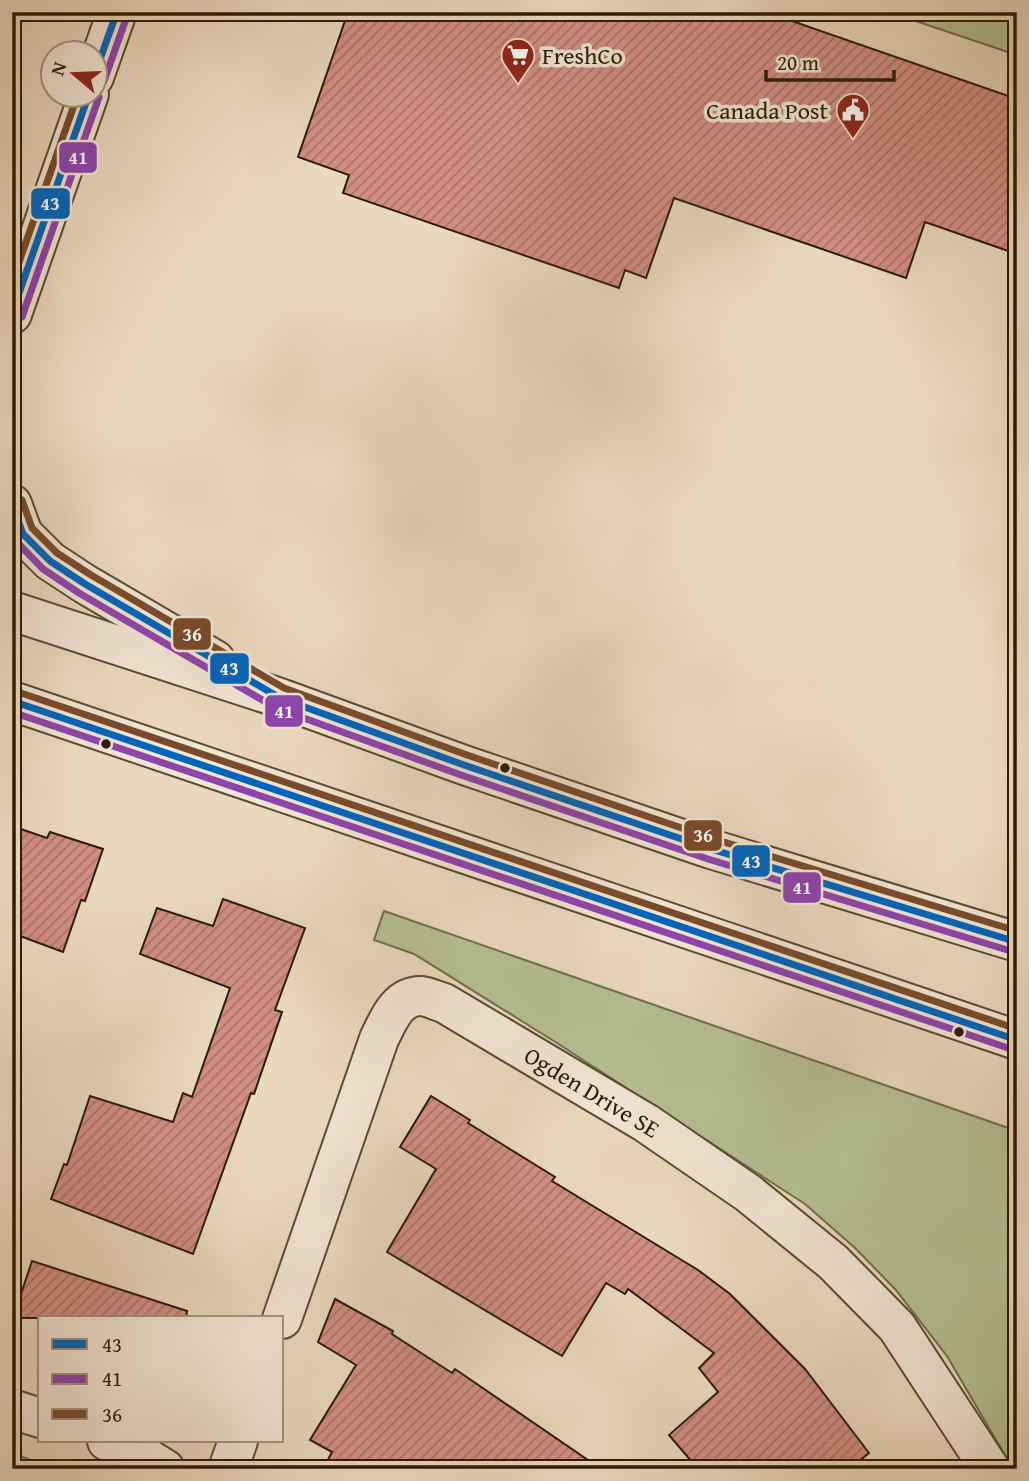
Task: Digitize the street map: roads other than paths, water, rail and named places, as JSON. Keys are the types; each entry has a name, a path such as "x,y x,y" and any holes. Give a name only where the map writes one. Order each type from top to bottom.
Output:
{"street":[{"path":"108,38 117,12"},
{"path":"12,314 84,108"},
{"path":"12,505 23,534 50,561 280,698"},
{"path":"12,611 280,698 464,765 711,849 1017,942"},
{"path":"12,701 1017,1040"},
{"name":"Ogden Drive SE","path":"283,1316 379,1039 392,1011 406,999 422,996 444,1003 646,1123 748,1194 833,1262 897,1327 990,1469"},
{"path":"12,1409 38,1417"},
{"path":"110,1442 133,1450 165,1469"},
{"path":"228,1469 238,1442"}],"place":[{"name":"FreshCo","path":"518,85"},
{"name":"Canada Post","path":"853,140"}]}
